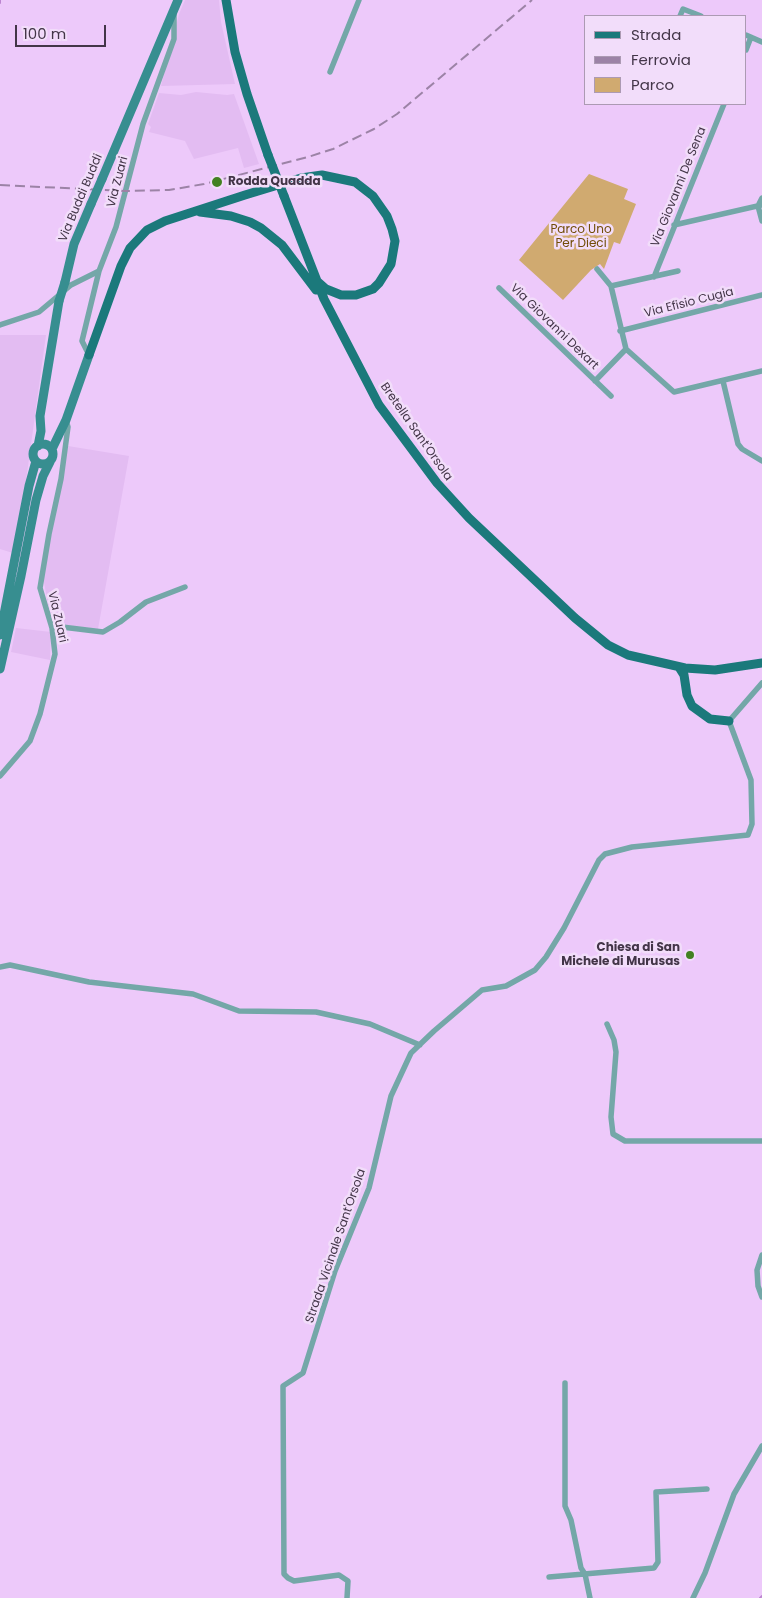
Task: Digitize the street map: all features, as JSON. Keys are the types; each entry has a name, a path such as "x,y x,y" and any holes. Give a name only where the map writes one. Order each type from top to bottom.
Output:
{"main road":[{"name":"Via Buddi Buddi","path":"38,446 41,431 40,416 59,301 74,244 178,0"},
{"name":"Bretella Sant'Orsola","path":"226,0 235,52 246,94 315,279 379,404 447,495 575,618 608,645 628,655 679,667 715,670 762,663"},
{"path":"0,669 36,499 53,456 52,450 66,420 121,266 130,248 147,230 155,225 311,175 330,175 355,182 373,196 387,216 395,241 394,254 391,264 379,283 373,289 356,295 348,296 334,293 326,289 315,279"},
{"path":"197,211 231,216 262,228 282,245 324,299"},
{"path":"0,635 29,486 36,461 34,453 38,446 47,445 52,450"},
{"path":"36,461 44,464 50,462"},
{"path":"679,667 684,675 688,700 692,706 710,719 729,721"},
{"path":"686,688 691,675 698,669"}],"street":[{"path":"330,72 359,0"},
{"path":"680,15 683,9 698,15"},
{"name":"Via Zuari","path":"89,355 82,341 99,271 118,219 143,124 174,39 174,13"},
{"path":"748,36 762,42"},
{"name":"Via Giovanni De Sena","path":"654,277 724,105"},
{"path":"762,198 760,205 762,221"},
{"path":"674,224 760,205"},
{"path":"597,269 611,286 620,331 626,349 674,392 762,371"},
{"path":"0,325 38,312 71,285 99,271"},
{"path":"611,286 678,271"},
{"name":"Via Giovanni Dexart","path":"499,288 611,396"},
{"name":"Via Efisio Cugia","path":"620,331 762,295"},
{"name":"Via Giovanni Dexart","path":"595,381 626,349"},
{"path":"723,381 738,444 742,449 762,461"},
{"name":"Via Zuari","path":"0,776 30,741 40,714 55,654 52,628 40,588 61,479 68,427 66,420"},
{"path":"52,628 62,627 103,632 120,622 146,602 185,587"},
{"path":"729,721 762,683"},
{"name":"Strada Vicinale Sant'Orsola","path":"347,1598 348,1582 339,1575 294,1581 284,1574 282,1386 303,1373 335,1271 369,1188 391,1096 411,1053 434,1030 482,990 506,986 535,970 546,957 564,928 599,860 605,854 632,847 748,835 752,824 751,780 729,721"},
{"path":"0,967 10,965 89,982 193,994 239,1011 316,1012 370,1024 420,1045"},
{"path":"607,1024 614,1040 616,1052 611,1117 613,1134 625,1141 762,1141"},
{"path":"762,1255 756,1270 758,1286 762,1296"},
{"path":"565,1383 565,1506 571,1520 581,1568 585,1574 590,1598"},
{"path":"693,1598 705,1572 734,1494 762,1446"},
{"path":"549,1577 654,1568 658,1562 656,1492 707,1489"}],"shaded area":[{"path":"185,0 219,0 221,22 235,84 161,86 179,14"},
{"path":"196,92 234,94 259,164 244,168 238,148 194,159 185,141 149,132 151,127 148,124 159,93 181,95"},
{"path":"0,335 46,335 16,554 0,549"},
{"path":"68,446 129,456 98,629 65,625 53,618 48,604 43,577"},
{"path":"16,628 51,632 50,660 11,652"}],"green space":[{"name":"Parco Uno Per Dieci","path":"589,174 628,189 624,199 636,204 620,244 614,242 604,269 600,264 591,270 563,300 519,260"}],"railway":[{"path":"0,185 126,191 169,190 204,184 333,149 374,129 397,114 532,0"}],"place":[{"name":"Rodda Quadda","path":"217,182"},
{"name":"Chiesa di San Michele di Murusas","path":"690,955"}]}
